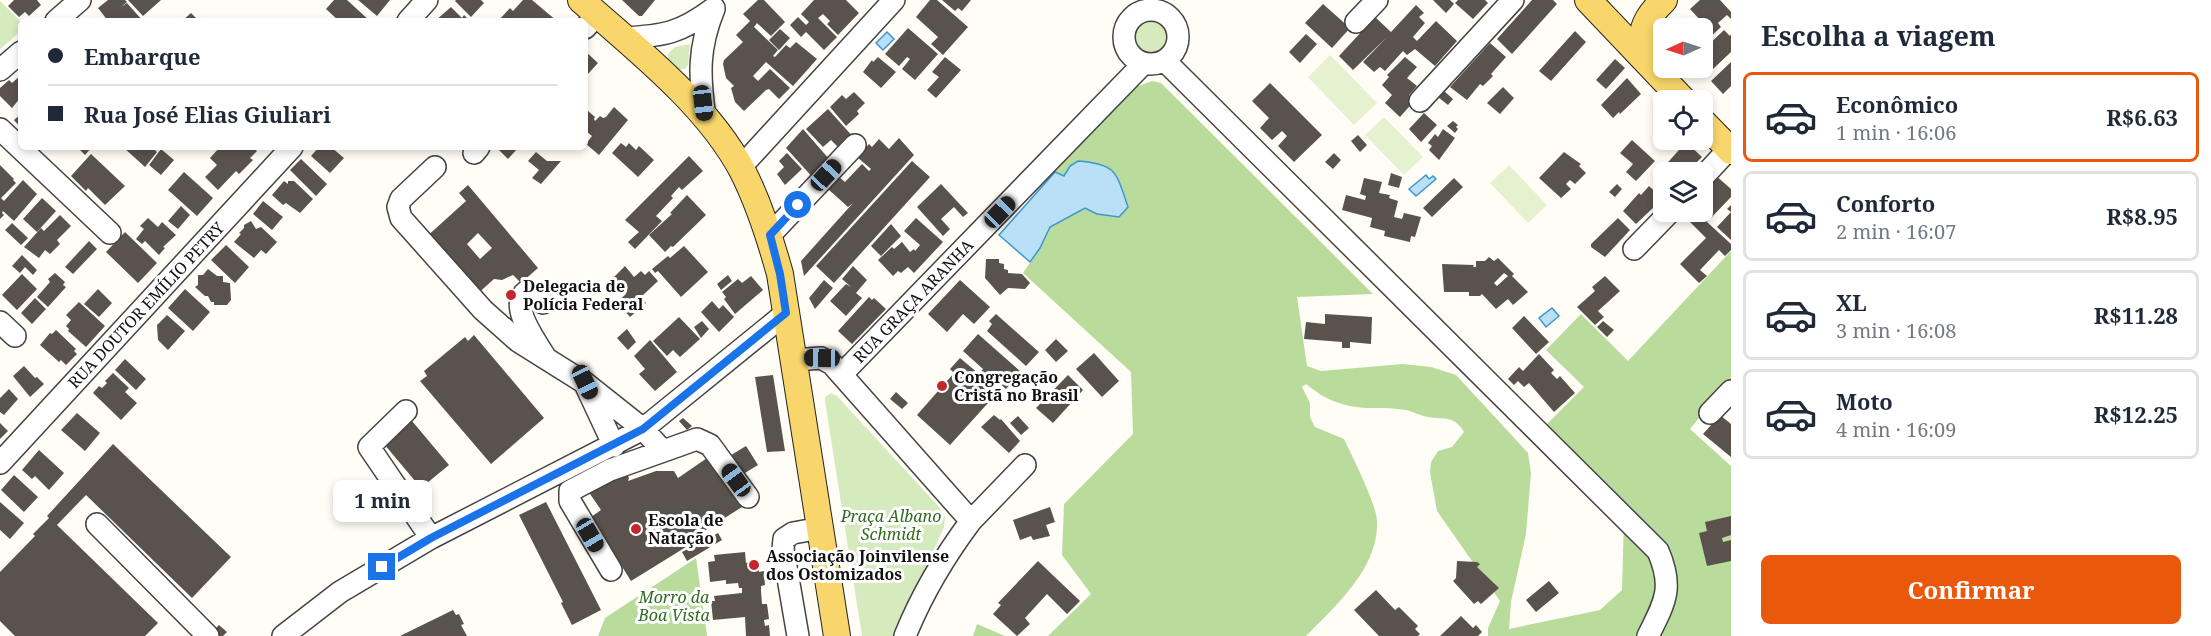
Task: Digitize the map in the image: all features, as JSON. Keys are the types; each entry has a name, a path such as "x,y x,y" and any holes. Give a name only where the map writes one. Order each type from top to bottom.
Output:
{"main road":[{"path":"1594,7 1621,19 1657,6"},
{"path":"1647,62 1642,44 1643,27 1657,6"},
{"path":"1594,7 1674,90"},
{"path":"588,14 623,38 676,86 705,117 740,168 757,201 770,235 780,274 837,636"},
{"path":"1713,132 1730,150"}],"street":[{"path":"411,18 427,0"},
{"path":"740,168 894,0"},
{"path":"1356,22 1377,0"},
{"path":"1419,101 1513,0"},
{"path":"623,38 670,34 683,29 717,4"},
{"path":"705,117 700,61 706,28 717,4"},
{"path":"1148,9 1158,10 1173,20 1178,29 1177,47 1165,61 1158,64 1143,64 1128,53 1124,34 1126,25 1131,17 1139,12 1148,9"},
{"path":"0,70 18,55"},
{"path":"1165,61 1658,551 1665,568 1667,587 1661,609 1648,636"},
{"name":"RUA GRAÇA ARANHA","path":"842,375 1143,64"},
{"path":"0,129 18,146"},
{"path":"770,235 855,145"},
{"path":"22,150 110,233"},
{"name":"RUA DOUTOR EMÍLIO PETRY","path":"0,463 289,150"},
{"path":"1713,167 1730,150"},
{"path":"435,167 401,199 398,207 401,218 483,310 518,341 585,382 643,429 663,451"},
{"path":"1634,249 1660,222"},
{"path":"543,303 534,293 527,291 521,295 519,302 527,325 546,358"},
{"path":"284,636 340,592 431,538 614,446 643,429 786,313"},
{"path":"794,360 822,358 832,364 971,520"},
{"path":"585,382 614,446"},
{"path":"1710,413 1731,391"},
{"path":"406,411 369,447 431,538"},
{"path":"611,570 570,501 570,491 610,470 697,439 710,445 748,497"},
{"path":"905,636 945,556 971,520 1026,465"},
{"path":"97,524 208,636"},
{"path":"798,636 783,549 784,539 793,533 821,528"}],"green space":[{"path":"0,1 18,19 18,34 0,49"},
{"path":"1151,14 1167,21 1174,37 1167,53 1151,60 1135,53 1128,37 1135,21"},
{"path":"690,44 688,65 685,69 675,70 668,64 668,54 675,47"},
{"path":"1330,55 1377,103 1354,125 1308,77"},
{"path":"1152,81 1161,83 1373,294 1297,297 1307,366 1321,371 1403,364 1431,367 1456,375 1528,453 1531,473 1526,534 1511,602 1509,629 1600,610 1622,590 1624,518 1619,498 1544,427 1584,387 1546,350 1581,314 1628,361 1731,251 1731,379 1690,429 1731,466 1731,636 1488,636 1488,628 1500,601 1437,511 1430,472 1431,462 1438,451 1452,447 1464,432 1457,423 1449,419 1425,416 1406,410 1342,404 1323,396 1306,384 1302,387 1310,403 1310,417 1315,427 1344,439 1368,492 1377,521 1376,538 1363,570 1342,598 1306,636 1048,636 1091,594 1062,555 1064,504 1133,434 1131,372 1023,273 1040,248 1050,227 1085,208 1097,214 1070,166 1064,176 1055,172 1133,88"},
{"path":"1384,117 1423,157 1404,175 1365,135"},
{"path":"1509,165 1547,205 1528,223 1490,183"},
{"name":"Praça Albano Schmidt","path":"831,393 837,396 940,508 945,517 944,527 895,636 862,636 825,401 825,397"},
{"name":"Morro da Boa Vista","path":"696,558 707,636 598,636 605,618"},
{"path":"977,624 1005,636 973,636"}],"water":[{"path":"887,32 894,39 883,50 876,43"},
{"path":"1078,161 1101,165 1113,172 1121,185 1128,207 1119,217 1097,214 1085,208 1050,227 1030,262 999,235 1055,172 1064,176 1070,166"},
{"path":"1426,175 1429,179 1433,176 1436,179 1416,196 1409,189"},
{"path":"1552,308 1559,316 1546,327 1539,318"}],"building":[{"path":"14,0 37,0 41,5 29,16 25,12 19,17 8,6"},
{"path":"108,0 125,0 127,2 121,7 127,3 140,18 106,18 98,8"},
{"path":"128,0 161,0 143,16"},
{"path":"334,0 347,0 367,18 336,18 326,9"},
{"path":"358,0 390,0 377,16"},
{"path":"456,0 481,0 484,3 471,17"},
{"path":"523,0 532,0 553,18 501,18 510,8 513,11"},
{"path":"622,0 655,0 642,16 639,16"},
{"path":"758,0 764,0 785,22 771,36 757,23 754,27 778,50 773,56 775,57 786,45 790,48 796,42 817,59 793,86 766,62 753,76 758,81 770,69 790,88 779,99 769,89 766,90 744,111 735,102 731,88 734,86 726,78 723,64 724,60 743,42 736,35 750,21 743,14"},
{"path":"814,0 846,0 859,13 838,35 827,24 830,21 823,14 818,18 837,37 824,50 806,32 801,37 790,25 798,17 806,25 809,22 801,14"},
{"path":"930,0 937,0 968,27 943,55 931,44 938,37 916,17"},
{"path":"942,0 971,0 962,11 958,8 955,11"},
{"path":"1433,0 1450,0 1454,4 1446,13"},
{"path":"1458,0 1485,0 1488,3 1473,19 1455,3"},
{"path":"1532,0 1553,0 1557,4 1512,54 1497,39"},
{"path":"1700,0 1720,0 1731,12 1731,19 1727,15 1718,23 1721,27 1713,34 1713,18 1698,18 1690,9"},
{"path":"1323,4 1350,28 1332,48 1305,23"},
{"path":"1416,5 1424,13 1419,17 1425,23 1413,37 1417,41 1436,21 1457,41 1435,66 1415,49 1407,55 1403,51 1385,71 1380,67 1374,72 1363,62 1387,37 1353,70 1339,56 1375,17 1391,32"},
{"path":"451,7 462,18 438,18"},
{"path":"191,13 196,18 185,18"},
{"path":"908,28 938,54 915,80 902,69 910,59 907,57 899,66 885,54"},
{"path":"780,29 790,38 779,50 769,40"},
{"path":"1724,30 1730,36 1731,34 1731,52 1713,69 1713,40"},
{"path":"1575,31 1586,42 1551,81 1539,71"},
{"path":"1306,34 1317,44 1300,63 1289,52"},
{"path":"1490,43 1506,57 1491,74 1493,76 1483,86 1480,84 1467,100 1450,87"},
{"path":"588,54 598,63 588,74"},
{"path":"878,57 896,72 881,88 863,72 872,60 873,62"},
{"path":"945,57 961,70 936,98 927,90 939,77 932,72"},
{"path":"1405,57 1417,67 1407,78 1417,86 1409,95 1415,100 1400,117 1385,103 1392,95 1382,85 1389,77 1387,75"},
{"path":"1615,59 1625,68 1606,89 1596,80"},
{"path":"1731,62 1731,86 1723,94 1711,81"},
{"path":"18,78 18,101 12,108 0,96 0,88 9,80 12,83"},
{"path":"1627,78 1641,94 1613,118 1601,105"},
{"path":"1270,83 1322,135 1294,162 1278,146 1287,136 1282,131 1272,140 1260,128 1269,118 1252,101"},
{"path":"1503,87 1514,98 1500,114 1487,103"},
{"path":"1444,91 1453,99 1448,105 1438,97"},
{"path":"854,92 865,103 857,111 859,114 846,126 830,107 842,95 846,99"},
{"path":"614,107 628,120 599,155 588,146 592,136 588,133 588,111 595,117 595,121 600,116 606,117"},
{"path":"828,109 855,139 842,151 831,140 823,147 806,129"},
{"path":"1424,113 1437,125 1421,142 1409,129"},
{"path":"1453,121 1458,125 1455,133 1447,126"},
{"path":"803,129 829,159 816,181 786,148"},
{"path":"1443,129 1455,138 1439,160 1429,150 1432,146 1428,143 1435,134 1438,137"},
{"path":"1358,135 1367,145 1360,152 1351,141"},
{"path":"899,138 914,155 804,276 801,261 853,203 848,207 828,189 839,177 845,182 862,164 869,171 871,169 857,157 869,144 872,147 879,139 889,149"},
{"path":"1632,140 1655,161 1636,181 1626,172 1633,164 1620,153"},
{"path":"621,143 626,147 629,143 636,150 639,146 654,160 638,177 612,153"},
{"path":"80,150 89,150 85,155"},
{"path":"126,150 155,150 157,152 145,167"},
{"path":"160,150 174,160 161,175 149,165"},
{"path":"217,150 257,151 250,158 253,160 239,174 236,171 218,190 205,177 217,165 210,158"},
{"path":"316,150 335,150 344,158 330,173 311,156"},
{"path":"499,150 516,150 508,159"},
{"path":"1679,150 1695,150 1702,157 1697,162 1668,162"},
{"path":"536,152 547,161 561,161 541,184 532,178 539,170 528,161"},
{"path":"1564,152 1581,164 1579,166 1586,173 1575,184 1570,180 1566,184 1571,189 1561,198 1539,178"},
{"path":"787,153 802,169 785,185 777,174 784,167 779,161"},
{"path":"1334,153 1341,160 1333,169 1325,162"},
{"path":"91,154 125,186 105,205 88,188 86,191 71,176"},
{"path":"689,156 703,171 682,190 679,187 671,196 673,198 656,216 662,221 635,249 628,242 639,232 625,220"},
{"path":"301,159 327,184 316,196 290,170"},
{"path":"912,161 930,177 834,283 816,266"},
{"path":"0,165 16,183 1,198 4,201 23,180 37,194 14,221 3,211 4,215 0,219"},
{"path":"184,172 213,198 197,216 168,190"},
{"path":"1391,173 1402,177 1399,188 1388,185"},
{"path":"1713,175 1731,189 1731,197 1713,216"},
{"path":"1364,178 1382,182 1379,193 1390,195 1389,198 1398,201 1394,217 1402,219 1404,213 1421,217 1415,237 1411,236 1410,242 1384,236 1385,231 1370,227 1372,218 1342,210 1346,195 1365,200 1366,196 1360,194"},
{"path":"1454,178 1463,187 1432,217 1423,208"},
{"path":"284,181 288,184 288,181 294,181 313,199 300,213 286,203 283,205 272,195"},
{"path":"941,184 968,213 963,217 954,207 941,219 950,229 943,236 917,207"},
{"path":"1617,184 1622,189 1615,197 1609,192"},
{"path":"468,185 538,268 521,283 513,275 502,280 494,279 475,296 424,239 466,201 459,193","holes":["478,233 492,248 480,259 467,244"]},
{"path":"1649,186 1653,190 1653,208 1636,224 1623,211 1639,193 1641,195"},
{"path":"687,195 706,215 665,252 649,235 672,214 670,213"},
{"path":"42,198 56,211 37,232 23,219"},
{"path":"263,201 283,217 272,230 253,214"},
{"path":"181,206 190,215 178,229 168,221"},
{"path":"1731,212 1731,240 1717,227"},
{"path":"60,215 71,226 57,240 60,244 50,254 45,250 39,258 24,247 41,228 44,231"},
{"path":"148,218 158,227 162,222 176,235 163,247 165,248 159,255 145,241 142,244 136,239 144,229 140,226"},
{"path":"916,218 943,242 914,273 908,267 893,276 878,260 892,247 894,249 902,242 910,252 914,249 915,251 920,245 904,231"},
{"path":"1618,218 1630,230 1605,257 1591,247 1591,244"},
{"path":"251,221 256,229 261,227 277,242 266,254 261,250 254,258 234,242 241,234 239,233 244,225"},
{"path":"1690,222 1707,222 1731,244 1731,250 1725,256 1719,250 1700,270 1707,276 1699,283 1680,264 1706,238"},
{"path":"12,223 28,238 21,245 5,230"},
{"path":"891,224 901,236 881,256 871,246"},
{"path":"125,232 157,263 138,283 106,252"},
{"path":"89,241 97,249 73,274 65,267"},
{"path":"226,245 249,267 235,283 211,260"},
{"path":"684,246 708,272 681,297 658,271 655,273 652,269"},
{"path":"22,255 37,270 33,275 25,267 20,273 12,266"},
{"path":"1489,257 1494,261 1498,258 1528,292 1513,305 1508,299 1496,309 1482,294 1469,296 1469,292 1444,292 1442,264 1474,265 1473,267 1476,267 1476,261 1485,261","holes":["1504,273 1508,276 1497,286 1494,283"]},
{"path":"986,259 999,259 999,263 1004,264 1004,269 1008,270 1008,273 1022,274 1030,283 1025,289 1008,288 1000,295 985,278"},
{"path":"625,266 634,277 641,271 645,275 649,271 658,281 641,297 646,303 630,317 617,302 626,294 612,279"},
{"path":"853,266 867,280 856,293 862,298 846,316 830,301 846,284 851,287 842,279"},
{"path":"208,269 217,276 223,276 223,282 230,283 231,300 227,305 214,305 208,296 195,287 198,285 198,275 203,275"},
{"path":"55,273 65,282 63,285 66,287 48,307 37,297 50,282 48,279"},
{"path":"22,274 37,289 17,310 2,295"},
{"path":"728,275 732,281 721,290 717,284"},
{"path":"751,276 763,290 735,314 724,299 726,297 722,292 738,279 742,283"},
{"path":"1605,276 1620,291 1598,311 1604,317 1595,325 1577,307 1595,291 1592,287"},
{"path":"824,280 833,288 815,309 809,298"},
{"path":"960,280 990,307 974,324 963,314 947,332 928,314"},
{"path":"98,289 112,303 99,317 84,304"},
{"path":"185,289 210,312 193,331 168,308"},
{"path":"869,297 872,300 874,298 886,309 852,344 838,331"},
{"path":"35,298 46,309 32,324 21,313"},
{"path":"712,301 719,309 723,305 734,317 719,332 701,312"},
{"path":"79,302 105,326 86,347 68,331 66,326 71,320 66,315"},
{"path":"996,314 1039,352 1026,366 987,331 992,324 989,321"},
{"path":"1325,314 1372,317 1371,344 1350,342 1350,348 1342,348 1342,342 1304,339 1306,322 1325,324"},
{"path":"167,315 185,331 168,350 158,340 157,325"},
{"path":"1524,316 1549,342 1536,354 1512,328"},
{"path":"679,317 700,339 680,357 673,350 667,356 653,341"},
{"path":"702,321 709,329 701,338 694,327"},
{"path":"1603,321 1614,330 1607,337 1597,327"},
{"path":"627,329 636,342 628,350 617,338"},
{"path":"56,330 76,349 74,351 77,354 66,365 61,360 59,362 40,345 50,333"},
{"path":"978,334 1021,372 1006,389 990,375 985,380 998,392 950,445 917,415 954,373 950,369 960,358 979,374 983,369 963,351"},
{"path":"474,335 544,418 491,464 420,381 427,376 424,371 465,337 468,341"},
{"path":"1056,339 1068,351 1056,362 1045,350"},
{"path":"650,340 677,372 655,391 639,374 645,369 634,356"},
{"path":"1094,353 1119,381 1102,397 1076,369"},
{"path":"1539,354 1554,370 1551,373 1557,379 1560,376 1575,393 1554,412 1529,383 1524,387 1518,381 1514,385 1508,379 1519,367 1523,371"},
{"path":"125,359 146,379 136,390 115,370"},
{"path":"24,366 44,384 30,397 13,376"},
{"path":"113,373 129,388 125,392 137,403 121,420 93,393 99,386 102,388 107,383 105,381"},
{"path":"773,375 785,451 767,452 755,377"},
{"path":"1068,375 1083,390 1053,423 1036,408"},
{"path":"9,389 18,399 4,415 0,412 0,398"},
{"path":"896,392 908,403 902,409 890,399"},
{"path":"77,413 100,433 85,451 61,430"},
{"path":"994,415 1001,419 1020,441 1009,453 981,427"},
{"path":"1720,415 1731,424 1731,457 1703,434"},
{"path":"1018,416 1029,428 1021,435 1010,423"},
{"path":"683,418 692,426 687,430 679,421"},
{"path":"412,421 449,465 421,488 384,444"},
{"path":"0,423 8,431 0,439"},
{"path":"113,444 231,557 192,598 86,495 57,525 158,623 145,636 15,636 0,621 0,572 35,536 33,534 49,518 47,516"},
{"path":"746,446 758,465 740,476 728,457"},
{"path":"39,450 64,473 49,490 35,476 32,479 22,470"},
{"path":"710,456 742,507 690,540 686,535 680,538 686,547 631,581 591,517 601,510 588,491 624,469 629,478 628,481 656,471 674,471 678,478"},
{"path":"14,475 38,497 24,512 1,490"},
{"path":"0,502 24,523 10,539 0,530"},
{"path":"546,502 601,610 572,625 561,603 563,602 519,515"},
{"path":"1050,507 1055,522 1046,525 1050,536 1033,540 1031,536 1020,540 1013,520"},
{"path":"1731,516 1731,535 1722,538 1723,542 1731,540 1731,561 1707,566 1699,533 1707,531 1705,522"},
{"path":"718,533 722,540 687,561 682,552"},
{"path":"745,552 746,563 758,561 759,572 764,571 765,585 761,586 762,604 767,604 769,619 764,620 765,626 769,625 770,636 746,636 745,617 713,620 711,601 715,601 714,596 742,593 742,588 739,588 738,583 726,584 726,580 710,582 708,562 715,561 714,555"},
{"path":"1038,561 1080,601 1067,614 1047,594 1025,618 1030,624 1017,636 993,614 1001,605 998,603"},
{"path":"1457,561 1477,562 1480,564 1477,567 1499,588 1481,604 1478,601 1474,604 1453,581 1456,578"},
{"path":"1549,581 1559,593 1536,612 1526,600"},
{"path":"1376,590 1395,610 1399,607 1418,626 1415,629 1420,634 1418,636 1379,636 1354,610"},
{"path":"453,610 456,615 459,614 464,624 461,625 467,636 400,636"},
{"path":"1461,616 1473,628 1476,625 1482,632 1478,636 1440,636"},
{"path":"219,625 227,632 223,636 216,636 212,632"}],"place":[{"name":"Delegacia de Polícia Federal","path":"511,295"},
{"name":"Congregação Cristã no Brasil","path":"942,386"},
{"name":"Escola de Natação","path":"636,529"},
{"name":"Associação Joinvilense dos Ostomizados","path":"754,565"}],"route":[{"path":"382,567 431,538 614,446 643,429 786,313 780,274 770,235 798,205"}]}
